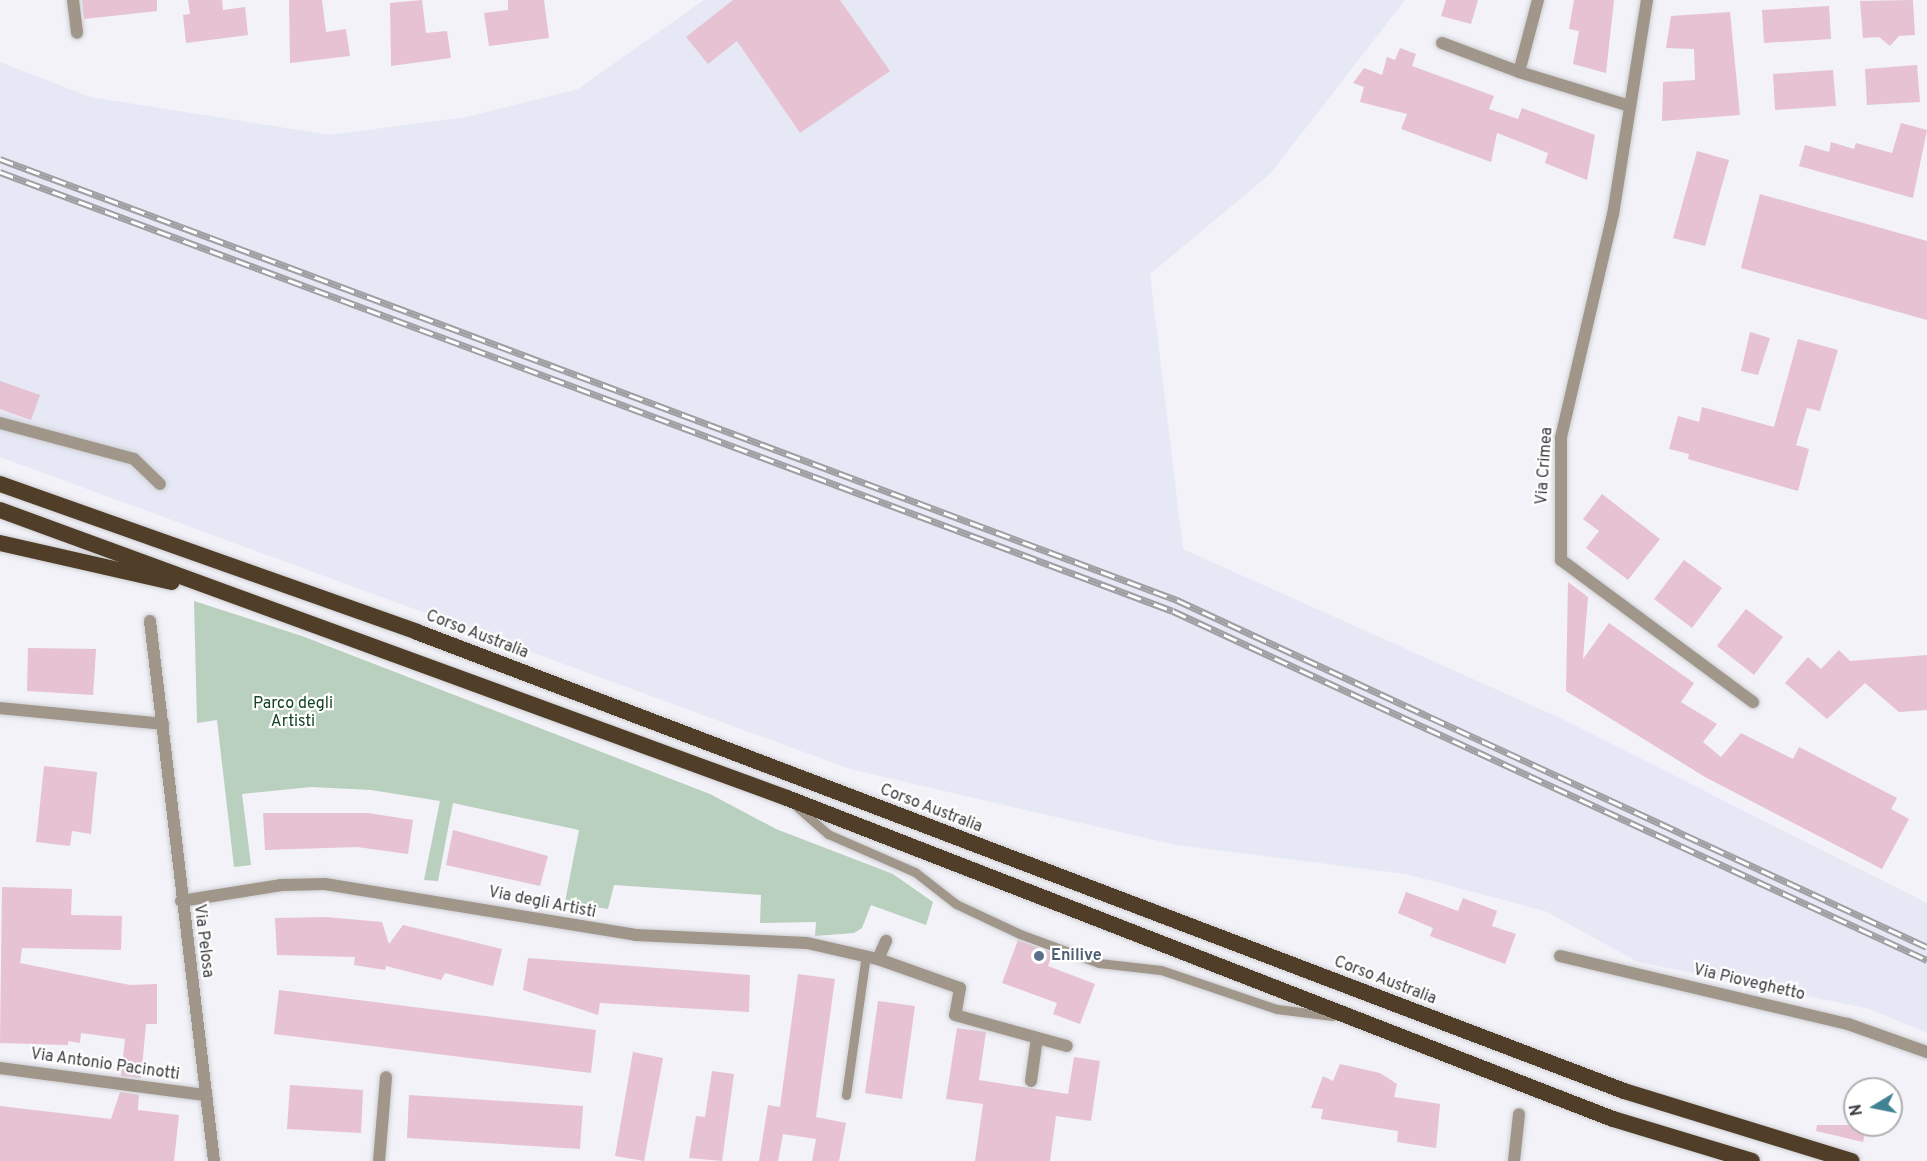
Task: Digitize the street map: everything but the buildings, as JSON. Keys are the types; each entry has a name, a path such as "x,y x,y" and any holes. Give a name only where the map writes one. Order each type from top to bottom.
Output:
{"highway":[{"name":"Corso Australia","path":"0,484 417,632 1624,1091 1851,1161"},
{"path":"0,510 787,798 1613,1119 1752,1161"},
{"path":"0,543 248,601"}],"street":[{"path":"72,0 77,33"},
{"path":"1519,72 1538,0"},
{"name":"Via Crimea","path":"1647,0 1613,214 1561,438 1561,560 1753,702"},
{"path":"1442,43 1519,72 1630,106"},
{"path":"0,423 135,459 160,484"},
{"name":"Via Pelosa","path":"150,621 181,901 214,1161"},
{"path":"0,708 163,724"},
{"name":"Via degli Artisti","path":"181,901 282,885 324,884 426,897 570,927 807,943 872,957 960,988 956,1015 1037,1038"},
{"path":"872,957 886,941"},
{"name":"Via Pioveghetto","path":"1560,956 1848,1024 1927,1052"},
{"path":"1031,1081 1037,1038 1067,1046"},
{"name":"Via Antonio Pacinotti","path":"0,1068 206,1095"},
{"path":"379,1161 386,1077"},
{"path":"1514,1161 1519,1114"}],"lane":[{"path":"787,798 828,834 915,872 956,904 1020,934 1099,963 1161,970 1276,1009 1349,1018"},
{"path":"846,1095 872,957"}],"shaded area":[{"path":"704,0 1405,0 1270,174 1150,274 1183,549 1562,719 1927,903 1927,1033 1870,1009 1638,962 1545,911 1406,874 1176,845 850,769 0,457 0,62 90,97 330,135 466,117 578,89"}],"green space":[{"name":"Parco degli Artisti","path":"194,601 302,636 710,794 776,829 893,874 933,902 926,925 871,905 862,928 854,933 815,936 816,922 760,923 761,895 614,885 608,909 565,902 579,830 453,803 438,881 424,880 440,801 371,790 311,787 242,794 251,865 234,867 217,720 197,723"}],"railway":[{"path":"0,159 1177,600 1927,947"},
{"path":"0,172 1173,611 1927,960"}],"place":[{"name":"Enilive","path":"1039,956"}]}
